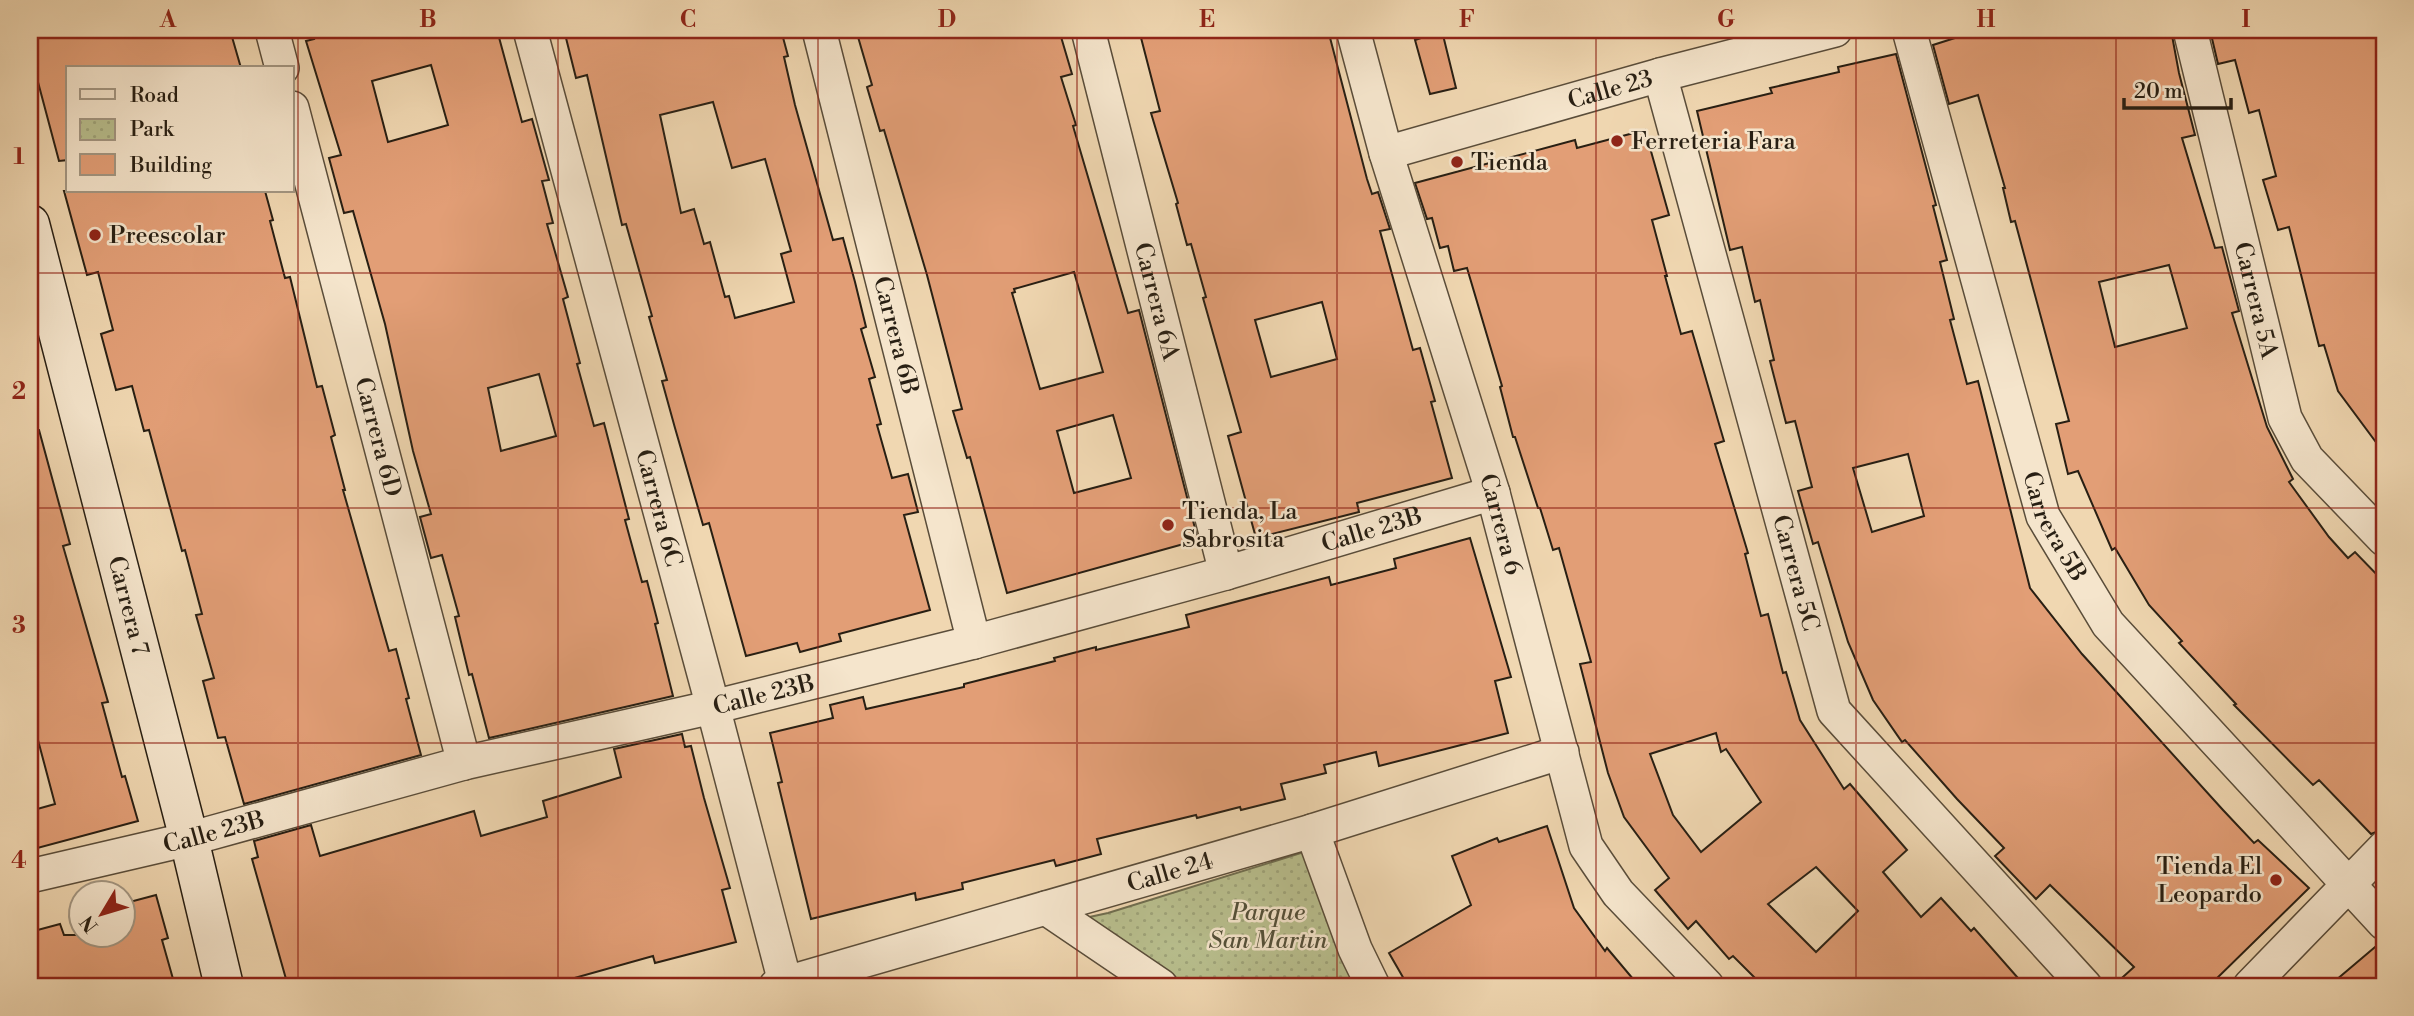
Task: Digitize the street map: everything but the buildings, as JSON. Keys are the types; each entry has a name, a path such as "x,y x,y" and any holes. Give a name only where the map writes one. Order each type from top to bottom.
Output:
{"street":[{"path":"272,30 281,66"},
{"name":"Carrera 6C","path":"530,30 713,707 782,986"},
{"name":"Carrera 6B","path":"819,30 974,642"},
{"name":"Carrera 6A","path":"1088,30 1226,573"},
{"name":"Carrera 6","path":"1353,30 1386,153 1493,493 1586,846 1618,893 1707,986"},
{"name":"Calle 23","path":"1386,153 1787,36 1835,30"},
{"name":"Carrera 5B","path":"1909,30 2043,516 2108,624 2384,923"},
{"name":"Carrera 5A","path":"2190,30 2285,418 2307,459 2384,539"},
{"name":"Carrera 5C","path":"1660,75 1834,711 2085,986"},
{"name":"Carrera 6D","path":"294,116 464,763"},
{"name":"Carrera 7","path":"30,224 189,839 224,986"},
{"name":"Calle 23B","path":"30,876 189,839 464,763 713,707 974,642 1226,573 1493,493"},
{"name":"Calle 24","path":"782,986 1312,831 1562,752"},
{"path":"1312,831 1351,939 1373,986"},
{"path":"2250,986 2384,848"},
{"path":"1046,908 1161,986"}],"green space":[{"name":"Parque San Martin","path":"1304,852 1363,986 1180,986 1080,919 1108,913"}],"place":[{"name":"Ferreteria Fara","path":"1617,141"},
{"name":"Tienda","path":"1457,162"},
{"name":"Preescolar","path":"95,235"},
{"name":"Tienda, La Sabrosita","path":"1168,525"},
{"name":"Tienda El Leopardo","path":"2276,880"}]}
